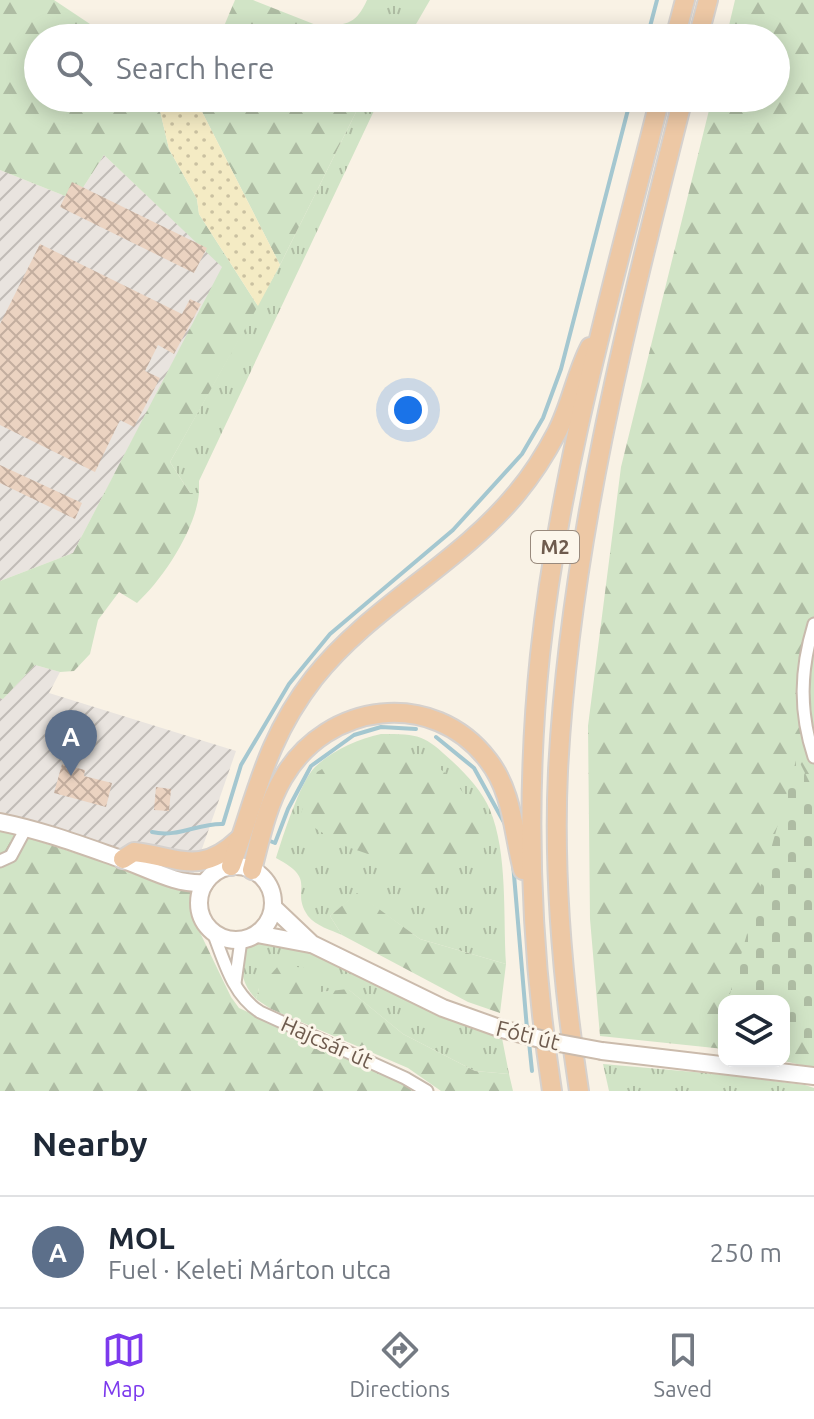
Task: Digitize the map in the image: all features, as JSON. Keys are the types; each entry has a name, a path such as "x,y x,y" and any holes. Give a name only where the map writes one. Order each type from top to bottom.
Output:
{"highway":[{"path":"679,24 685,0"},
{"path":"702,24 708,0"},
{"name":"M2","path":"552,1091 541,1018 533,909 531,779 540,656 557,538 605,320 657,112"},
{"name":"M2","path":"579,1091 568,1019 560,910 558,773 568,654 583,538 610,399 680,112"},
{"path":"231,866 274,739 299,699 315,676 353,637 464,544 516,494 558,431 584,358 605,320"},
{"path":"252,870 273,798 303,751 336,725 361,717 398,712 420,716 451,729 472,743 490,762 509,805 533,909"},
{"path":"123,859 134,852 202,863 227,851 241,838"}],"main road":[{"path":"0,822 123,859 202,891"},
{"path":"249,937 264,928 273,907 270,888 252,870 231,866 221,869 202,891 200,913 213,932 224,938 249,937 312,944"},
{"name":"Fóti út","path":"273,907 312,944 443,1008 502,1029 602,1051 814,1076"}],"street":[{"path":"814,624 802,686 804,723 814,757"},
{"path":"0,861 11,856 26,828"},
{"name":"Hajcsár út","path":"213,932 235,984 247,1003 427,1091"},
{"path":"235,984 249,937"}],"shaded area":[{"path":"104,155 223,267 73,553 0,581 0,170 75,200"},
{"path":"35,665 60,672 49,693 236,751 188,889 0,829 0,698 3,699"}],"green space":[{"path":"0,0 54,0 90,24 24,24 24,112 160,112 169,149 197,199 199,214 258,306 170,462 190,493 199,493 192,522 177,552 137,603 119,592 98,620 90,654 74,671 60,672 35,665 3,699 0,698 0,581 73,553 222,267 104,155 75,200 0,170"},
{"path":"235,0 253,0 314,24 225,24"},
{"path":"367,0 430,0 416,24 342,24 353,20"},
{"path":"735,0 814,0 814,1068 790,1062 790,995 718,995 718,1048 600,1036 590,919 588,726 621,467 709,112 790,112 790,24 729,24"},
{"path":"202,112 356,112 280,265"},
{"path":"356,112 373,112 199,481 199,493 190,493 170,462 280,265"},
{"path":"381,734 413,736 428,741 463,772 487,803 500,846 506,964 420,939 357,894 330,916 342,935 324,927 311,919 303,907 297,873 276,858 287,823 309,774 330,755 346,746"},
{"path":"406,742 412,747 404,758 430,761 454,780 478,814 484,851 436,879 403,881 391,862 342,845 299,818 317,772 361,746"},
{"path":"797,757 814,791 814,1041 790,1034 790,995 730,995"},
{"path":"0,829 188,889 199,898 193,918 239,1008 419,1091 0,1091"},
{"path":"357,893 420,939 506,964 500,1013 468,1002 342,935 330,916"},
{"path":"268,939 309,951 439,1014 502,1038 509,1074 475,1071 403,1034 349,990 321,992 259,988 256,999 243,978 243,955 251,941"},
{"path":"279,965 306,968 321,992 348,989 403,1034 475,1071 509,1074 513,1091 441,1091 408,1068 271,1009 256,999 259,988"},
{"path":"603,1064 728,1075 805,1085 814,1088 814,1091 609,1091"}],"sand":[{"path":"160,112 202,112 280,265 258,306 199,214 197,199 169,149"}],"building":[{"path":"72,182 207,248 194,273 60,207"},
{"path":"40,244 182,314 190,299 201,304 174,354 158,345 145,371 160,378 134,427 120,420 95,472 0,425 0,324"},
{"path":"0,465 82,503 75,519 0,483"},
{"path":"62,764 85,770 84,776 112,783 106,807 54,793"},
{"path":"156,787 171,789 169,811 154,810"}],"waterway":[{"path":"651,24 657,0"},
{"path":"152,832 171,833 223,824 241,765 289,684 330,634 453,530 522,454 543,418 561,369 627,112"},
{"path":"270,841 275,843 288,809 311,766 354,735 381,727 416,729"},
{"path":"436,737 474,768 506,826"},
{"path":"513,863 527,1029"},
{"path":"529,1042 532,1071"}],"place":[{"name":"MOL","path":"71,776"}]}
